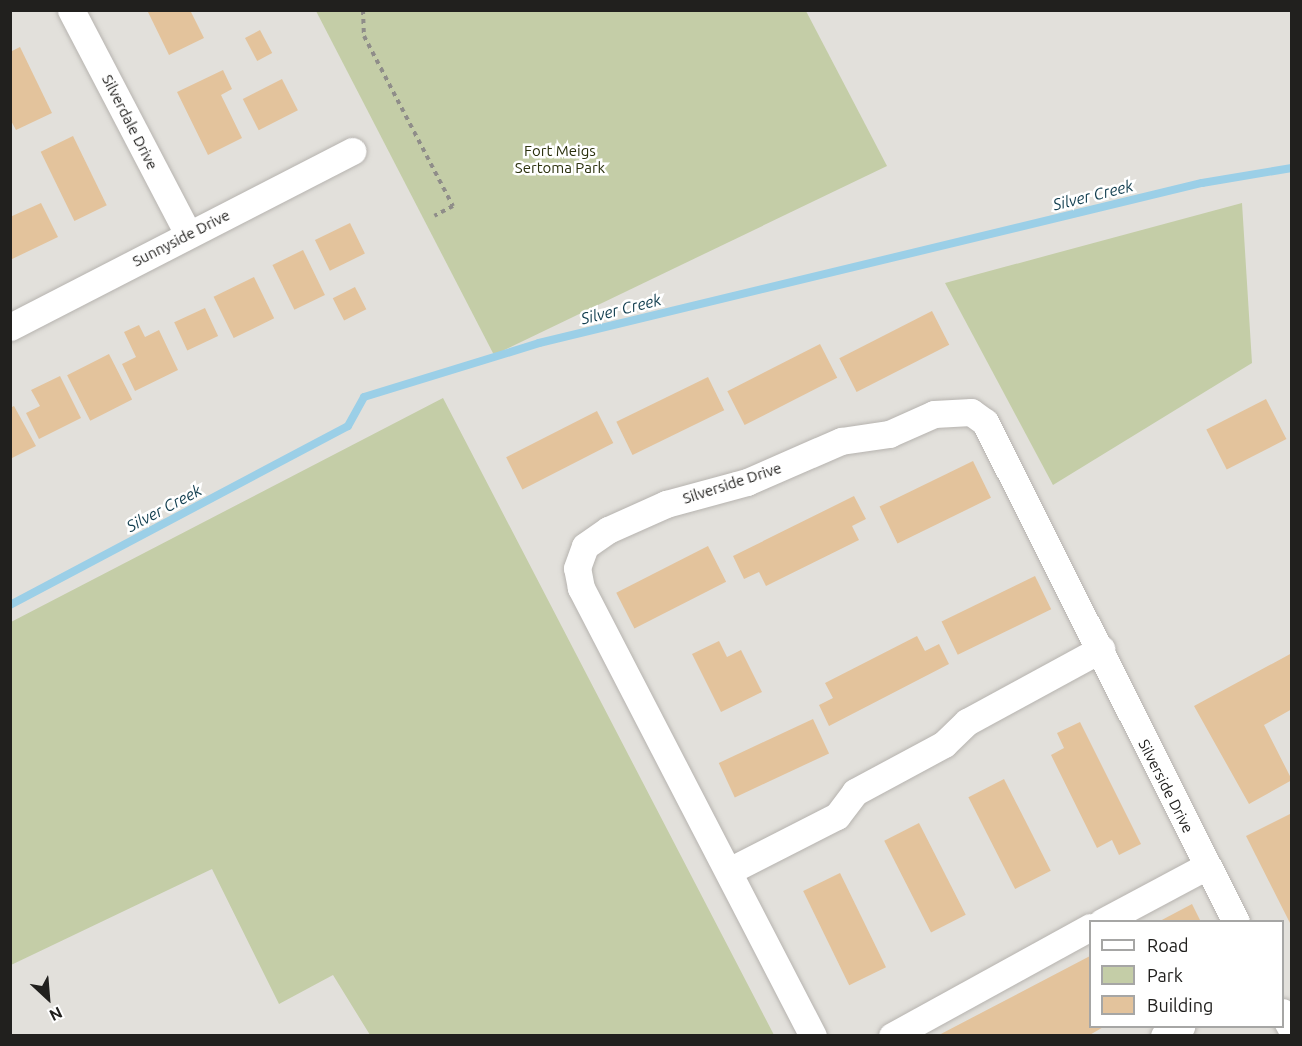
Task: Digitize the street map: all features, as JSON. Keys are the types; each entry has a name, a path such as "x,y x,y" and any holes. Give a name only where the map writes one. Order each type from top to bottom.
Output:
{"street":[{"name":"Silverdale Drive","path":"72,10 188,234"},
{"name":"Sunnyside Drive","path":"10,327 352,150"},
{"name":"Silverside Drive","path":"813,1035 581,588 577,568 585,546 608,530 666,504 773,473 841,441 889,434 953,409 971,412 997,441 1235,920"},
{"path":"729,871 837,816 855,792 944,744 967,722 1101,649"},
{"path":"1104,920 1207,866"},
{"path":"892,1035 1089,928"},
{"path":"1284,1016 1292,1030"}],"path":[{"path":"363,10 364,36 453,206 434,216"}],"green space":[{"name":"Fort Meigs Sertoma Park","path":"316,11 806,11 887,166 494,355"},
{"path":"1242,203 1252,363 1053,485 945,283"},
{"path":"443,398 774,1035 370,1035 333,975 279,1004 212,869 11,965 11,622"}],"building":[{"path":"147,10 190,10 204,38 169,55"},
{"path":"260,30 272,53 257,61 245,38"},
{"path":"20,47 52,113 16,130 10,119 10,52"},
{"path":"223,70 232,89 221,95 242,138 208,155 177,92"},
{"path":"282,79 298,110 259,130 243,99"},
{"path":"73,136 107,205 74,221 41,152"},
{"path":"41,203 58,237 10,260 10,217"},
{"path":"350,223 365,254 330,271 315,240"},
{"path":"303,250 325,295 294,310 272,265"},
{"path":"254,277 274,318 234,338 214,297"},
{"path":"355,287 366,309 344,321 333,298"},
{"path":"205,308 218,336 187,350 174,322"},
{"path":"932,311 949,345 857,392 839,358"},
{"path":"139,325 145,337 159,330 178,370 135,391 122,364 136,357 124,332"},
{"path":"820,344 837,378 745,425 727,391"},
{"path":"109,354 132,399 90,421 67,375"},
{"path":"60,376 81,418 39,439 26,413 40,406 31,390"},
{"path":"708,377 724,410 633,455 616,422"},
{"path":"1266,399 1286,439 1227,470 1206,429"},
{"path":"14,406 36,446 10,459 10,408"},
{"path":"597,411 613,443 522,489 506,457"},
{"path":"973,461 991,498 897,543 880,507"},
{"path":"854,496 866,519 852,526 859,540 766,586 759,572 744,579 733,556"},
{"path":"708,546 726,582 634,628 616,593"},
{"path":"1035,576 1051,609 958,655 942,622"},
{"path":"917,636 925,651 939,644 949,664 829,726 819,705 833,698 825,683"},
{"path":"719,641 727,657 741,650 762,692 721,712 692,654"},
{"path":"1292,653 1292,709 1264,725 1292,780 1249,804 1194,706"},
{"path":"813,719 829,753 735,797 719,763"},
{"path":"1080,722 1141,844 1119,855 1112,840 1097,848 1051,755 1064,748 1057,733"},
{"path":"1004,779 1051,871 1015,889 968,797"},
{"path":"1292,813 1292,927 1246,836"},
{"path":"919,823 966,915 931,932 884,841"},
{"path":"840,873 886,967 849,985 803,891"},
{"path":"1192,904 1200,920 1162,920"},
{"path":"1089,957 1089,1028 1102,1028 1088,1036 937,1036"}],"waterway":[{"name":"Silver Creek","path":"10,605 348,426 364,397 539,343 1202,183 1292,168"}]}
